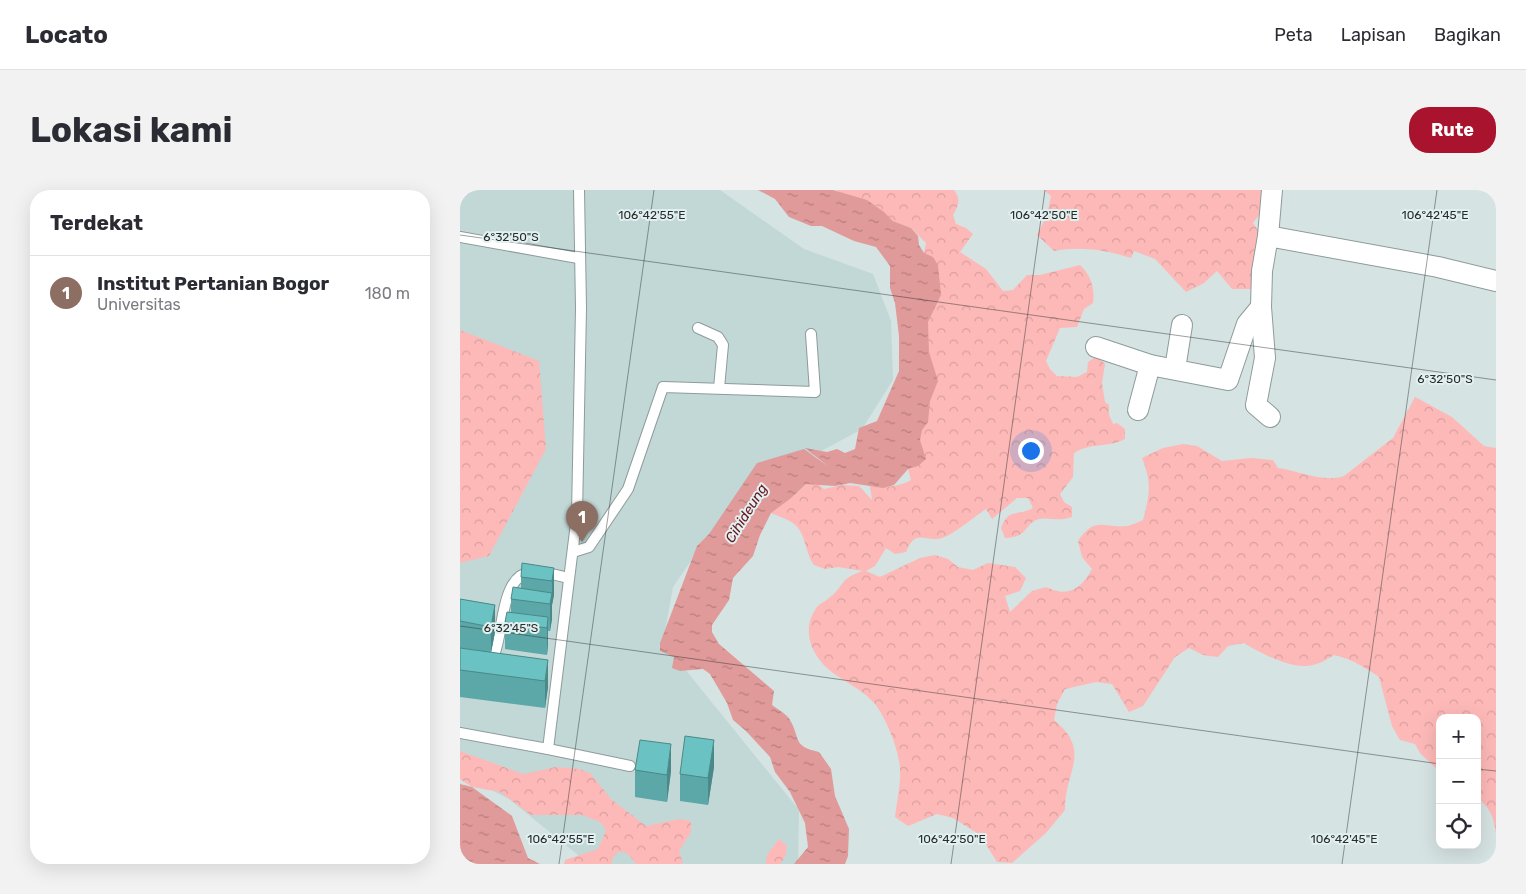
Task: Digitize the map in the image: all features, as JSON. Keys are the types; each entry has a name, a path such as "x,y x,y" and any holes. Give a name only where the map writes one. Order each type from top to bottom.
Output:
{"street":[{"path":"1270,417 1256,405 1265,358 1262,271 1268,236 1272,190"},
{"path":"1268,236 1438,267 1496,281"},
{"path":"1096,347 1150,365 1228,380 1231,377 1247,324 1262,307"},
{"path":"1175,370 1182,325"},
{"path":"1138,410 1150,365"}],"lane":[{"path":"548,749 577,515 581,308 578,258 579,190"},
{"path":"460,237 578,258"},
{"path":"698,328 718,337 723,345 719,388"},
{"path":"573,552 589,547 628,489 663,387 815,392 811,334"},
{"path":"460,654 489,658 494,655 510,586 518,576 532,572 569,578"},
{"path":"460,733 630,766"}],"shaded area":[{"path":"460,190 720,190 804,249 873,274 891,321 893,380 862,429 734,498 673,587 663,642 799,810 798,864 589,864 509,799 460,774"}],"green space":[{"path":"836,190 954,190 958,199 958,205 953,215 956,224 966,228 973,234 960,252 986,269 1003,291 1013,290 1027,275 1040,275 1080,265 1087,273 1091,282 1093,303 1084,309 1077,327 1060,328 1046,361 1050,369 1057,376 1077,377 1087,372 1088,362 1097,356 1105,364 1102,383 1105,402 1109,405 1109,415 1113,424 1117,423 1125,429 1125,439 1119,442 1087,447 1074,453 1073,477 1060,494 1064,502 1072,507 1072,517 1039,519 1034,521 1023,533 1005,538 1001,528 1007,517 1033,508 1028,498 1017,498 992,519 986,509 947,536 936,539 917,538 913,540 906,552 895,554 886,548 875,566 866,571 880,577 920,558 935,555 948,559 958,567 973,570 988,563 1015,567 1026,578 1020,591 1005,596 1010,612 1032,591 1046,587 1061,592 1073,590 1083,582 1092,569 1082,557 1078,541 1084,533 1095,526 1127,526 1143,520 1149,482 1142,458 1163,448 1183,444 1197,446 1222,461 1251,458 1273,460 1278,468 1320,477 1336,478 1344,476 1393,438 1415,397 1452,417 1484,446 1496,448 1496,834 1491,814 1481,802 1481,714 1436,714 1436,768 1420,753 1415,744 1400,740 1392,726 1379,677 1373,673 1352,661 1334,655 1313,665 1298,666 1282,662 1244,643 1228,646 1218,657 1203,655 1189,648 1175,657 1143,706 1129,712 1112,684 1096,682 1065,689 1057,704 1054,720 1066,731 1072,742 1074,752 1074,762 1066,796 1065,810 1046,833 1012,863 997,862 980,835 953,818 937,814 908,826 895,817 900,768 895,744 887,726 871,699 828,669 821,661 815,653 809,635 809,626 817,607 846,580 863,571 838,567 825,569 814,565 797,527 791,522 771,513 806,484 818,484 824,489 842,485 859,486 872,500 870,486 891,486 911,480 908,469 926,243 911,228 893,221 876,206 847,198"},
{"path":"1044,190 1278,190 1253,223 1274,253 1254,289 1232,289 1217,271 1204,283 1186,292 1155,259 1134,251 1131,258 1093,250 1073,249 1054,251 1037,235 1047,215 1051,196"},
{"path":"460,330 539,361 546,449 489,556 460,563"},
{"path":"460,751 523,774 556,767 579,769 590,773 611,799 646,826 679,819 691,821 691,832 679,851 683,864 636,864 628,854 619,851 612,859 612,864 564,864 565,860 598,849 606,830 600,822 582,815 531,815 500,792 472,787 460,779"},
{"path":"779,839 787,846 785,857 780,864 766,864 767,855"}],"water":[{"name":"Cihideung","path":"758,190 833,190 867,200 893,221 911,228 918,236 919,245 924,253 933,257 938,265 941,295 928,322 929,352 938,381 930,401 928,422 922,430 920,440 926,459 918,466 908,469 894,485 883,488 850,483 835,486 806,484 771,513 760,535 753,556 733,578 729,600 712,625 712,632 719,644 774,691 772,705 789,718 798,741 810,750 819,752 831,769 835,796 849,829 848,856 845,864 794,864 808,847 805,823 790,792 775,772 770,757 733,720 727,703 710,674 703,669 680,671 672,668 674,657 660,651 660,643 697,546 709,534 757,463 804,449 829,467 805,448 827,452 837,449 845,453 855,449 859,428 877,421 899,371 899,336 895,303 890,288 890,266 876,247 854,241 822,226 811,226 789,217 775,199"},
{"path":"460,784 472,787 512,816 528,858 540,864 460,864"}],"building":[{"path":"522,563 554,568 552,581 521,577"},
{"path":"513,587 552,593 550,604 511,599"},
{"path":"460,599 495,605 491,627 460,621"},
{"path":"507,612 548,617 547,628 505,622"},
{"path":"460,648 548,660 545,681 460,670"},
{"path":"685,736 714,740 708,778 680,774"},
{"path":"640,740 671,744 667,775 635,770"}],"place":[{"name":"Institut Pertanian Bogor","path":"582,542"}]}
